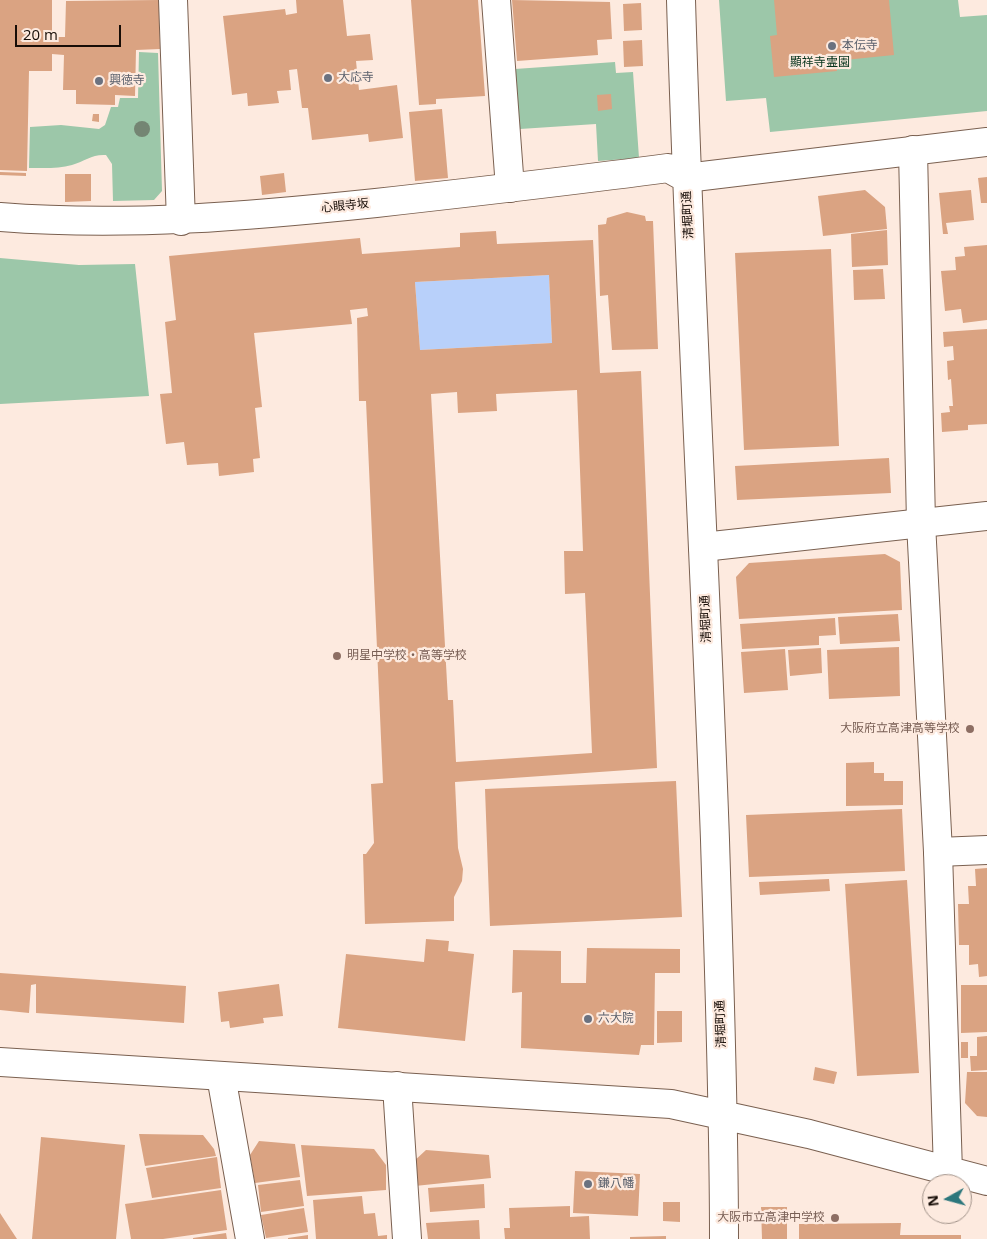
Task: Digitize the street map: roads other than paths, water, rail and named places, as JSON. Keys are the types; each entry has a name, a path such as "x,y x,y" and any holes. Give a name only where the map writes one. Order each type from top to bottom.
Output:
{"street":[{"path":"172,0 181,221"},
{"path":"496,0 510,188"},
{"name":"清堀町通","path":"681,0 686,178 703,547 724,1116 724,1239"},
{"path":"686,178 987,142"},
{"path":"913,150 921,523 938,852 948,1172"},
{"name":"心眼寺坂","path":"0,217 52,221 181,221 258,216 668,168 686,178"},
{"path":"703,547 987,516"},
{"path":"938,852 987,850"},
{"path":"0,1062 671,1104 809,1134 987,1181"},
{"path":"221,1076 250,1239"},
{"path":"397,1086 407,1239"}],"water":[{"path":"549,275 552,343 420,350 415,282"}],"place":[{"name":"本伝寺","path":"832,46"},
{"name":"大応寺","path":"328,78"},
{"name":"興徳寺","path":"99,81"},
{"name":"明星中学校・高等学校","path":"337,656"},
{"name":"大阪府立高津高等学校","path":"970,729"},
{"name":"六大院","path":"588,1019"},
{"name":"鎌八幡","path":"588,1184"},
{"name":"大阪市立高津中学校","path":"835,1218"}],"park label":[{"name":"顯祥寺霊園","path":"820,63"}]}
